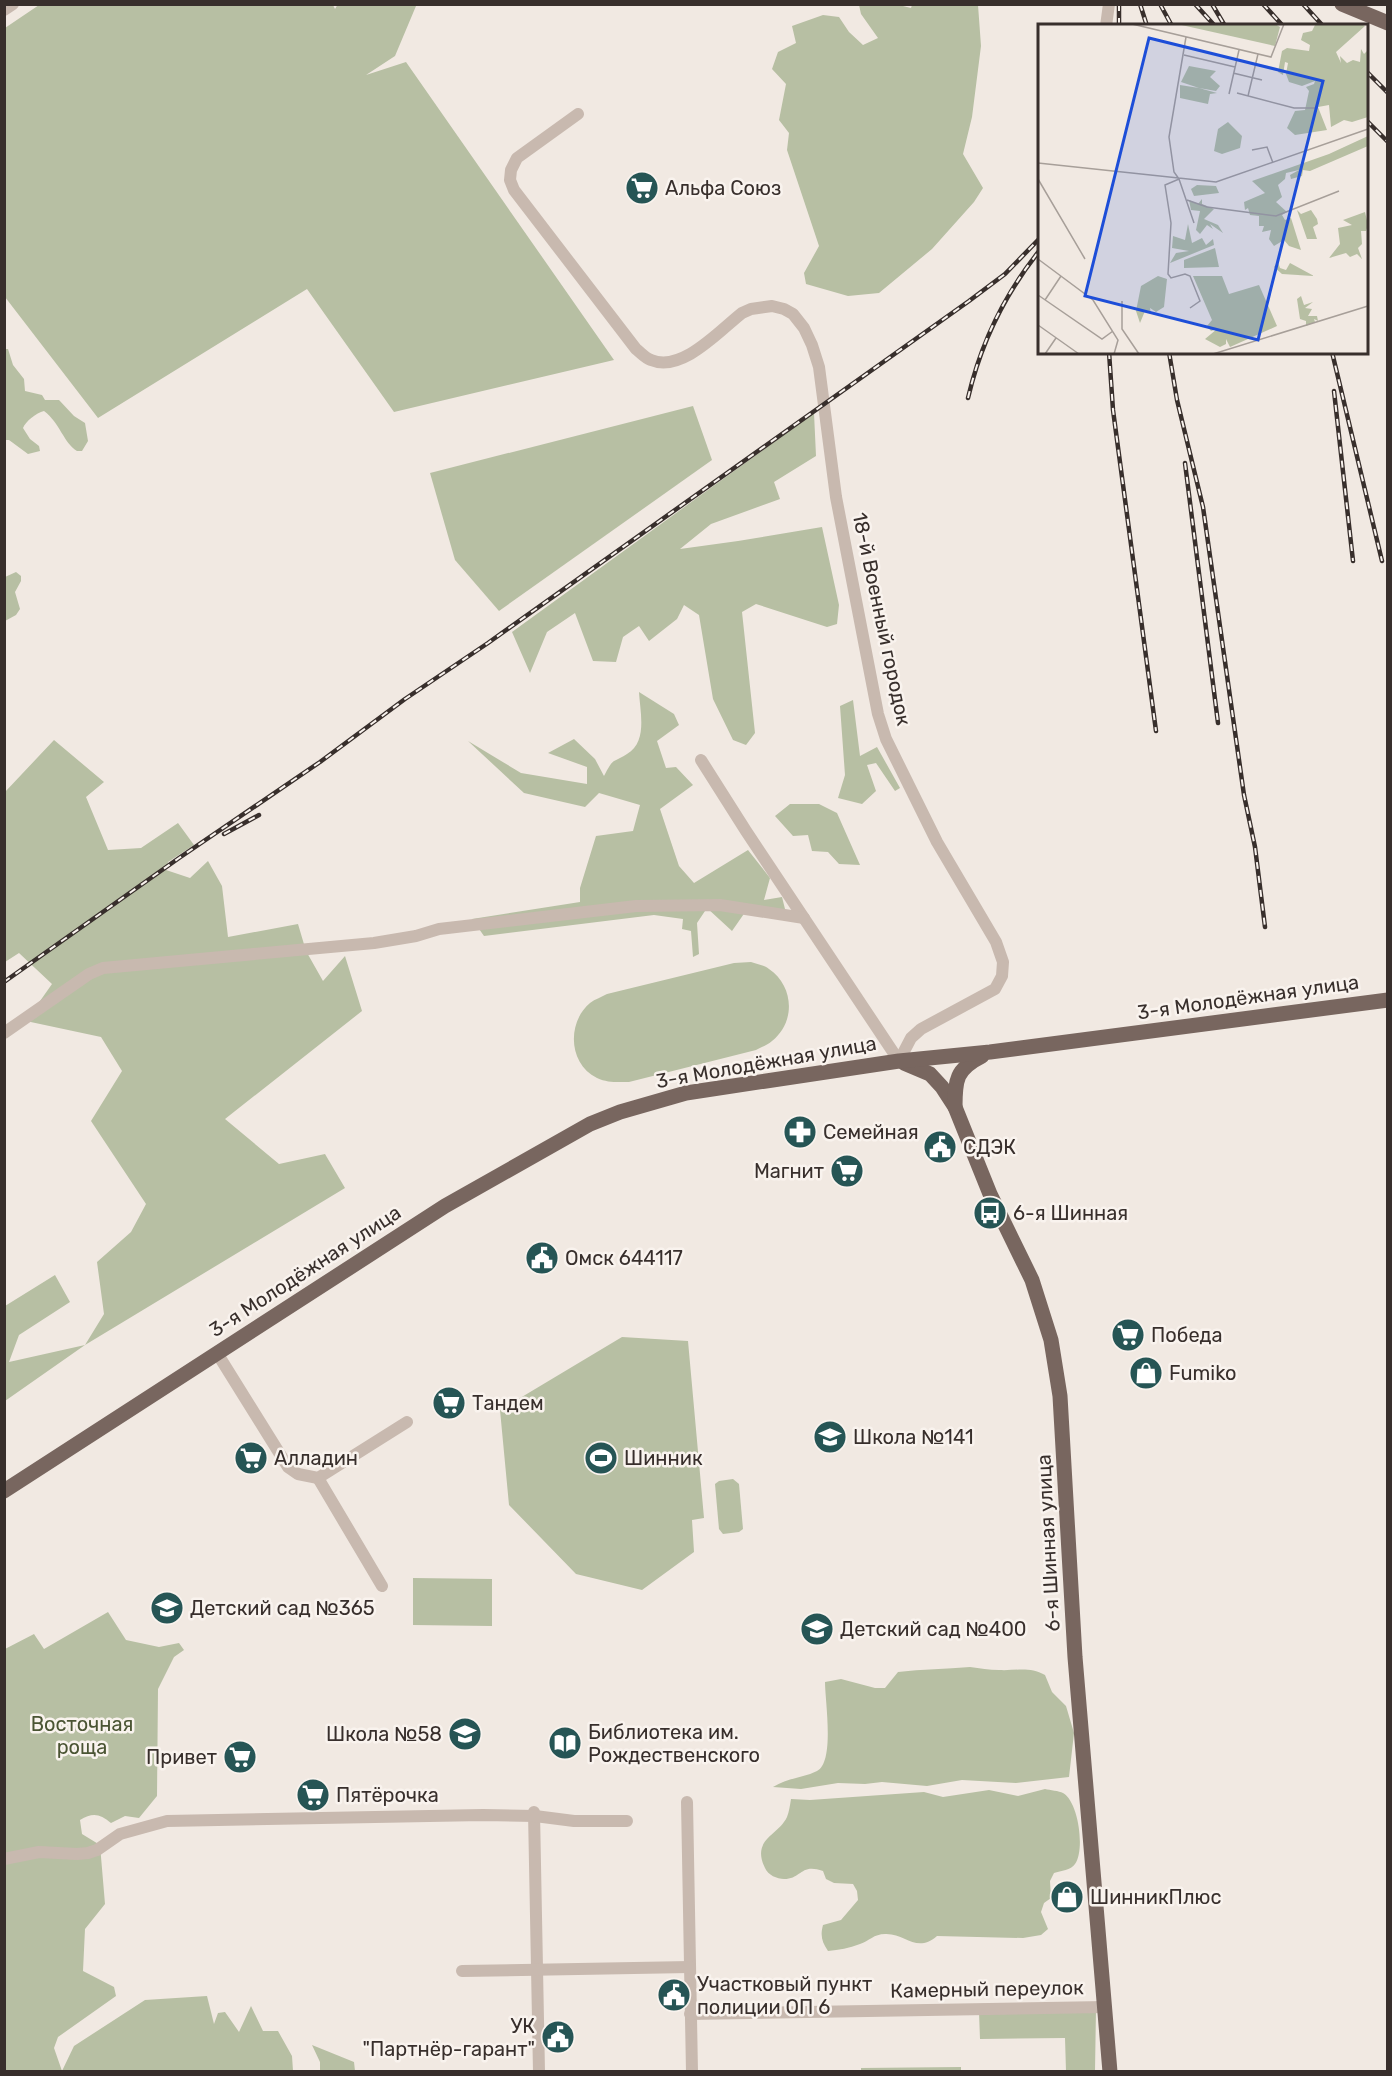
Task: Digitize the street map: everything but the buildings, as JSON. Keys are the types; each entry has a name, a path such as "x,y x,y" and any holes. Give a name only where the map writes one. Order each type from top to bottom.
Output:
{"main road":[{"path":"1342,4 1388,23"},
{"name":"3-я Молодёжная улица","path":"4,1491 445,1206 590,1124 620,1112 686,1093 899,1061 990,1053 1388,1000"},
{"path":"955,1107 955,1087 958,1076 969,1063 990,1053"},
{"name":"6-я Шинная улица","path":"899,1061 930,1074 955,1107 990,1194 1032,1280 1048,1329 1055,1362 1060,1396 1075,1657 1110,2072"}],"street":[{"path":"4,10 13,4"},
{"path":"1106,24 1109,4"},
{"name":"18-й Военный городок","path":"578,114 517,158 511,170 510,180 514,190 636,349 649,360 674,362 690,355 742,313 751,309 772,306 793,314 804,328 812,345 819,367 833,478 878,714 890,747 937,842 996,942 1003,962 1002,976 995,989 921,1029 911,1038 899,1061"},
{"path":"702,760 746,831 899,1061"},
{"path":"4,1033 88,974 103,968 374,943 416,936 440,929 636,906 720,905 804,918"},
{"path":"217,1353 288,1467 298,1474 318,1478 407,1422"},
{"path":"318,1478 382,1586"},
{"path":"687,1802 692,2072"},
{"path":"535,1814 539,2072"},
{"path":"4,1858 39,1852 77,1854 88,1852 104,1846 120,1834 167,1821 535,1814 574,1821 627,1821"},
{"path":"462,1971 690,1966"},
{"name":"Камерный переулок","path":"690,2014 1105,2007"}],"green space":[{"path":"338,4 413,4 416,6 395,56 366,75 406,62 614,360 394,412 307,289 98,418 5,297 5,28 39,5 333,5 335,9"},
{"path":"859,5 899,5 911,8 912,5 978,5 981,46 972,117 963,154 983,188 974,202 932,249 879,293 848,296 806,284 804,273 819,246 787,150 789,133 779,120 786,84 772,69 778,52 796,43 792,26 823,15 839,17 849,32 863,45 878,38 861,14"},
{"path":"4,349 8,349 13,365 24,379 25,391 42,395 45,400 59,400 74,416 85,423 88,441 82,451 77,451 72,447 44,411 32,418 23,428 30,439 39,446 40,451 28,454 9,440 5,440"},
{"path":"693,406 712,460 499,611 455,560 430,473"},
{"path":"814,413 816,456 774,482 780,499 711,524 680,549 822,527 839,605 837,624 827,627 756,604 742,612 755,733 746,745 733,740 713,699 699,615 684,605 677,619 649,641 639,626 623,637 616,662 593,661 575,613 547,632 530,673 512,632"},
{"path":"16,572 21,576 15,592 20,609 16,615 5,621 5,577"},
{"path":"639,692 674,714 679,725 657,741 666,768 676,767 693,785 660,809 679,866 694,883 748,850 770,878 764,900 782,897 788,921 748,908 732,931 707,908 697,923 699,954 693,957 691,931 682,929 683,919 654,915 484,936 472,919 580,902 580,888 596,836 633,831 640,805 599,793 585,807 524,793 468,741 521,773 587,784 587,767 548,753 574,739 595,759 604,776 611,763 634,749 638,742 641,726"},
{"path":"853,700 860,756 877,747 900,788 895,791 876,763 867,765 876,791 862,804 838,798 845,775 840,706"},
{"path":"54,740 104,782 86,797 108,850 141,848 178,823 194,845 168,862 166,870 190,878 208,861 222,886 228,937 298,924 306,951 323,981 345,956 362,1011 225,1119 279,1164 325,1154 345,1188 85,1345 104,1314 97,1262 131,1232 146,1204 91,1121 122,1071 101,1037 26,1021 52,984 19,953 5,962 5,792"},
{"path":"790,804 819,804 837,813 860,865 839,864 828,852 812,851 808,835 793,836 775,816"},
{"path":"751,962 767,968 777,976 787,994 789,1004 785,1024 769,1044 756,1050 629,1082 601,1080 587,1072 580,1063 576,1053 574,1031 583,1011 594,1000 607,994 734,963"},
{"path":"55,1275 70,1302 19,1335 9,1362 85,1345 5,1401 5,1306"},
{"name":"Шинник","path":"622,1337 688,1341 704,1518 692,1520 694,1552 642,1590 576,1574 509,1505 500,1410"},
{"path":"733,1479 739,1484 743,1529 739,1532 723,1534 719,1529 715,1484 719,1481"},
{"path":"413,1578 492,1579 492,1626 413,1625"},
{"name":"Восточная роща","path":"108,1612 126,1640 159,1647 179,1643 184,1650 174,1657 158,1689 157,1796 139,1818 125,1816 111,1823 100,1816 93,1815 80,1820 82,1834 100,1845 105,1904 85,1929 83,1971 114,1987 116,1996 58,2037 54,2048 62,2071 74,2046 145,2000 207,1996 214,2024 218,2013 225,2012 239,2032 251,2006 263,2031 278,2031 292,2056 293,2071 5,2072 5,1649 34,1634 44,1649"},
{"path":"970,1667 1028,1670 1045,1675 1052,1692 1066,1706 1074,1733 1069,1777 1016,1783 962,1780 927,1786 882,1782 838,1783 801,1789 773,1787 817,1771 823,1765 827,1744 825,1682 841,1679 875,1688 885,1688 898,1672"},
{"path":"1045,1789 1061,1792 1069,1798 1079,1827 1080,1849 1075,1864 1066,1870 1054,1873 1050,1881 1051,1898 1044,1903 1041,1912 1048,1929 1041,1935 1023,1938 937,1936 930,1941 917,1943 885,1934 852,1947 828,1951 822,1939 823,1925 841,1920 858,1900 853,1884 834,1883 826,1879 823,1871 815,1869 805,1870 790,1878 778,1878 770,1875 766,1870 762,1858 763,1844 787,1817 791,1799 810,1800 924,1792 943,1797 989,1790 1018,1796"},
{"path":"1096,2009 1095,2071 1066,2071 1065,2038 980,2039 979,2012"},
{"path":"312,2045 354,2062 355,2071 320,2071 320,2062"},
{"path":"961,2067 961,2072 861,2071 861,2068"}],"railway":[{"path":"1119,4 1119,24"},
{"path":"1140,4 1146,24"},
{"path":"1160,4 1171,24"},
{"path":"1195,4 1213,24"},
{"path":"1212,4 1224,24"},
{"path":"1263,4 1281,24"},
{"path":"1303,4 1321,24"},
{"path":"1368,73 1388,93"},
{"path":"1368,122 1388,142"},
{"path":"4,982 320,762 405,699 488,643 969,301 1005,274 1038,240"},
{"path":"968,398 973,377 995,320 1015,284 1038,253"},
{"path":"1109,354 1113,410 1156,731"},
{"path":"1169,354 1177,400 1203,507 1265,927"},
{"path":"1332,354 1382,561"},
{"path":"1334,391 1353,561"},
{"path":"1185,463 1218,723"},
{"path":"224,834 259,815"}],"place":[{"name":"Альфа Союз","path":"642,188"},
{"name":"Семейная","path":"800,1132"},
{"name":"СДЭК","path":"940,1147"},
{"name":"Магнит","path":"847,1171"},
{"name":"6-я Шинная","path":"990,1213"},
{"name":"Омск 644117","path":"542,1258"},
{"name":"Победа","path":"1128,1335"},
{"name":"Fumiko","path":"1146,1373"},
{"name":"Тандем","path":"449,1403"},
{"name":"Школа №141","path":"830,1437"},
{"name":"Алладин","path":"251,1458"},
{"name":"Шинник","path":"601,1458"},
{"name":"Детский сад №365","path":"167,1608"},
{"name":"Детский сад №400","path":"817,1629"},
{"name":"Школа №58","path":"465,1734"},
{"name":"Библиотека им. Рождественского","path":"565,1743"},
{"name":"Привет","path":"240,1757"},
{"name":"Пятёрочка","path":"313,1795"},
{"name":"ШинникПлюс","path":"1067,1897"},
{"name":"Участковый пункт полиции ОП 6","path":"674,1995"},
{"name":"УК \"Партнёр-гарант\"","path":"558,2037"}]}
